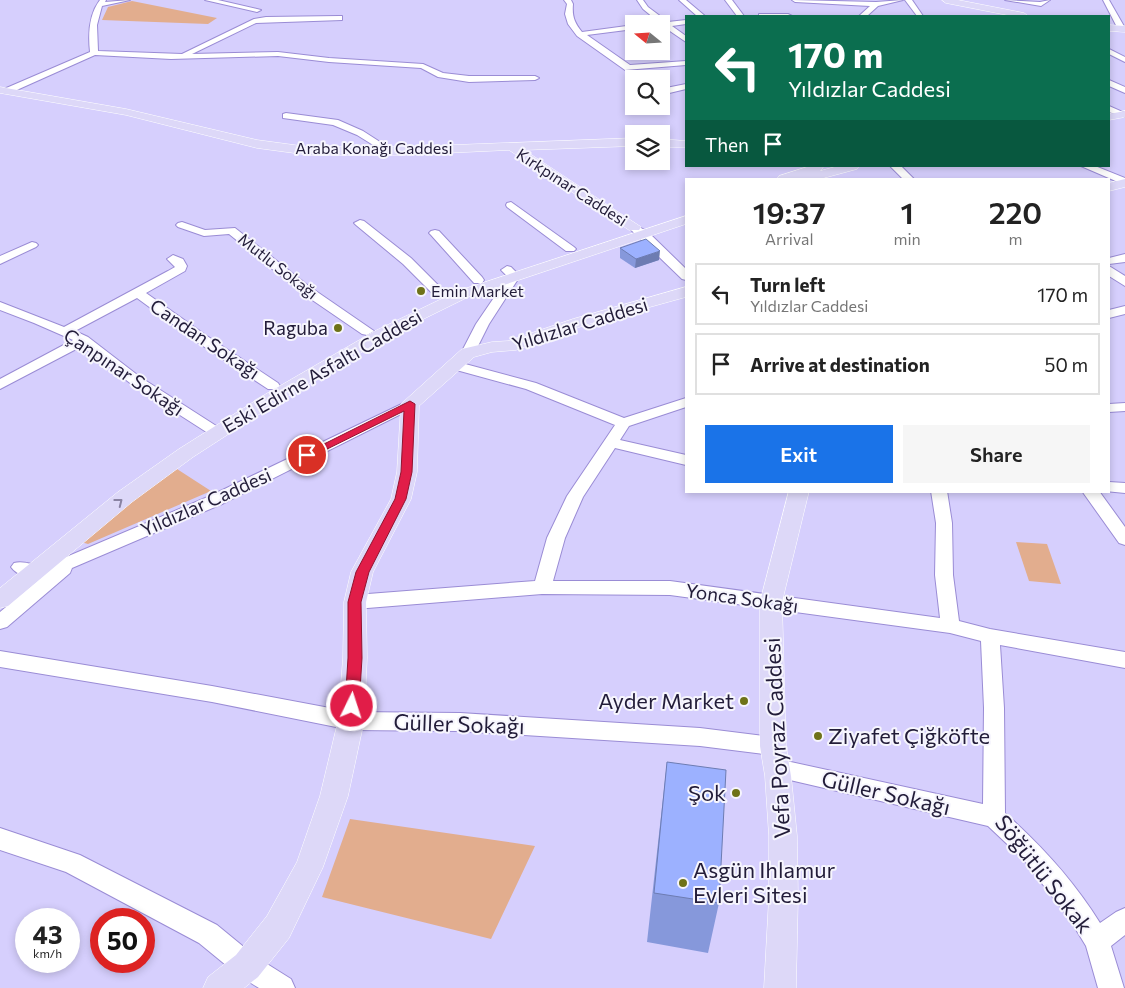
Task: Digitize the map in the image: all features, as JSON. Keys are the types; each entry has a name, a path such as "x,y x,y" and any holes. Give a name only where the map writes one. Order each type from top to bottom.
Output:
{"main road":[{"path":"946,0 1019,15"},
{"path":"1110,28 1124,29"},
{"name":"Araba Konağı Caddesi","path":"3,91 126,112 257,144 309,151 389,151 625,142"},
{"path":"1110,117 1124,117"},
{"path":"1110,124 1124,117"},
{"path":"670,143 685,144"},
{"name":"Kırkpınar Caddesi","path":"510,146 639,231"},
{"path":"790,175 820,167"},
{"path":"790,175 846,167"},
{"path":"1110,187 1125,183"},
{"name":"Eski Edirne Asfaltı Caddesi","path":"0,584 26,570 137,488 211,430 273,386 367,331 441,295 478,280 511,273 639,231 685,211"},
{"name":"Eski Edirne Asfaltı Caddesi","path":"211,430 381,334 432,308 511,273 570,249 685,220"},
{"name":"Yıldızlar Caddesi","path":"410,404 468,353 492,347 510,346 579,322 685,292"},
{"path":"218,988 247,966 278,928 308,867 334,796 351,721 355,658 355,602 362,572 401,499 407,472 410,404"},
{"name":"Vefa Poyraz Caddesi","path":"780,988 784,855 775,757 771,602 798,493"},
{"name":"Eski Edirne Asfaltı Caddesi","path":"0,600 26,570"}],"street":[{"path":"94,53 92,35 101,3 127,0"},
{"path":"208,0 257,10"},
{"path":"567,0 570,4 572,24 580,34 628,68 685,63"},
{"path":"640,0 645,8 653,15"},
{"path":"682,0 700,15"},
{"path":"728,0 741,15"},
{"path":"795,0 876,4 900,0"},
{"path":"908,0 919,15"},
{"path":"1008,0 1040,4 1047,0"},
{"path":"1106,0 1124,29"},
{"path":"864,15 876,4"},
{"path":"181,56 254,21 266,19 339,18"},
{"path":"670,23 685,22"},
{"path":"580,34 625,28"},
{"path":"670,28 685,39"},
{"path":"1110,52 1125,60"},
{"path":"3,91 94,53 181,56 278,54 337,61 423,66 441,74 469,79 535,78"},
{"path":"1110,83 1125,80"},
{"path":"1110,83 1125,90"},
{"path":"670,90 685,87"},
{"path":"1110,110 1124,117"},
{"path":"286,116 335,122 360,133 389,151"},
{"path":"896,167 908,178"},
{"path":"1088,167 1125,183"},
{"path":"511,205 570,249"},
{"path":"360,223 407,261 441,295"},
{"name":"Mutlu Sokağı","path":"182,225 204,233 231,230 306,290 367,331"},
{"path":"639,231 685,275"},
{"path":"435,234 478,280"},
{"path":"0,260 32,245"},
{"path":"1110,261 1125,258"},
{"name":"Candan Sokağı","path":"66,331 181,268 180,262 173,259"},
{"path":"1110,271 1125,282"},
{"path":"468,353 476,333 511,273"},
{"name":"Candan Sokağı","path":"138,292 202,340 273,386"},
{"name":"Çanpınar Sokağı","path":"0,306 39,320 84,340 135,380 211,430"},
{"path":"1110,314 1125,310"},
{"path":"0,385 84,340"},
{"path":"454,365 531,386 624,424"},
{"path":"542,587 556,538 575,496 610,442 624,424 648,413 685,402"},
{"name":"Yıldızlar Caddesi","path":"26,570 47,572 216,500 410,404"},
{"path":"1110,408 1125,407"},
{"path":"610,442 685,460"},
{"path":"1110,487 1125,488"},
{"path":"939,493 944,523 944,575 950,626"},
{"path":"1091,493 1125,539"},
{"path":"0,622 76,559"},
{"name":"Yonca Sokağı","path":"355,602 542,587 670,588 950,626 990,636 1125,660"},
{"name":"Söğütlü Sokak","path":"990,636 994,708 994,818 1031,851 1078,910 1097,940 1111,988"},
{"name":"Güller Sokağı","path":"0,659 212,694 351,721 460,722 700,737 994,818"},
{"path":"0,839 80,868 208,934 247,966 282,988"},
{"path":"1097,940 1125,920"},
{"path":"230,988 247,966"}],"shaded area":[{"path":"132,1 217,18 208,24 102,20 108,7"},
{"path":"177,469 211,491 88,544 81,542 133,499"},
{"path":"1016,542 1047,544 1061,584 1029,581"},
{"path":"350,819 535,846 491,939 322,897"}],"building":[{"path":"646,239 660,251 636,259 620,248"},
{"path":"667,762 726,770 719,903 654,893"}],"place":[{"name":"Emin Market","path":"421,291"},
{"name":"Raguba","path":"338,328"},
{"name":"Ayder Market","path":"744,701"},
{"name":"Ziyafet Çiğköfte","path":"818,736"},
{"name":"Şok","path":"736,793"},
{"name":"Asgün Ihlamur Evleri Sitesi","path":"683,883"}],"route":[{"path":"307,455 410,404 407,472 401,499 362,572 355,602 355,658 352,706"}]}
